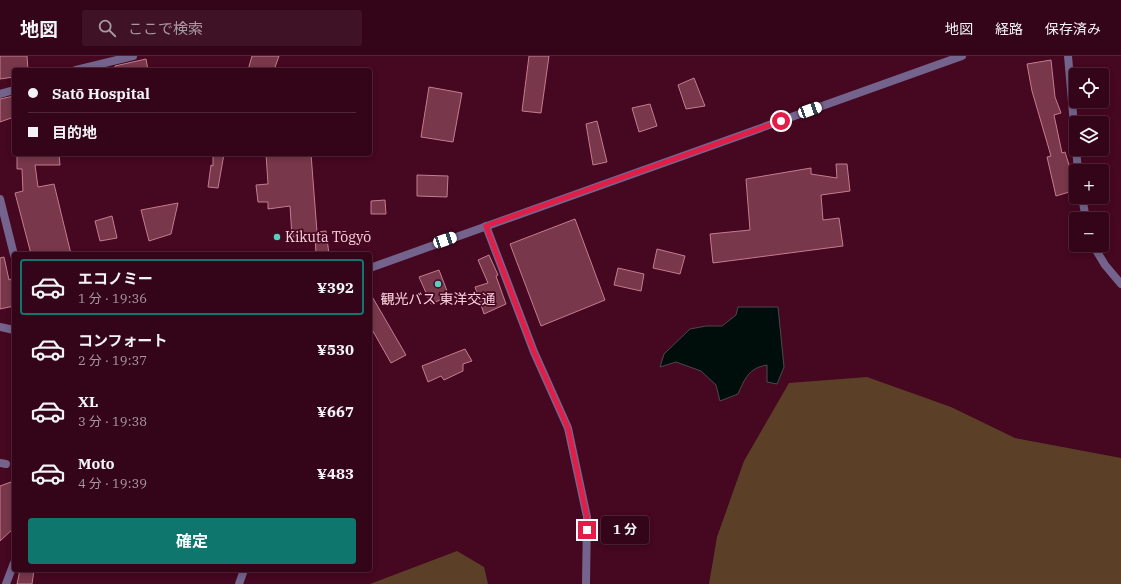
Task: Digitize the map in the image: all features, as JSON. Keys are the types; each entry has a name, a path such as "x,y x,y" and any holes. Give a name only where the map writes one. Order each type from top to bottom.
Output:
{"street":[{"path":"84,68 133,56"},
{"path":"372,267 962,56"},
{"path":"1068,56 1077,164"},
{"path":"0,94 12,91"},
{"path":"0,199 13,252"},
{"path":"486,226 534,352 568,428 587,517 586,584"},
{"path":"1098,252 1105,265 1121,284"},
{"path":"0,327 12,330"},
{"path":"6,584 12,568"},
{"path":"239,584 243,572"}],"shaded area":[{"path":"738,307 778,307 784,367 777,384 767,382 767,365 761,366 748,375 738,394 720,401 716,385 701,371 676,362 660,367 664,354 690,329 706,326 722,326 736,315"},
{"path":"867,377 951,407 1015,438 1121,458 1121,584 709,584 717,537 744,461 789,383"},
{"path":"457,551 484,567 488,584 370,584"}],"building":[{"path":"0,56 27,56 28,68 12,68 12,77 0,79"},
{"path":"252,56 279,56 275,68 249,68"},
{"path":"529,56 549,56 541,113 522,111"},
{"path":"146,59 148,68 115,68 115,66"},
{"path":"1051,60 1055,97 1061,113 1054,115 1062,153 1065,152 1069,165 1069,192 1056,196 1047,157 1051,156 1032,91 1027,64"},
{"path":"694,78 705,106 686,109 678,85"},
{"path":"429,87 462,93 453,142 421,137"},
{"path":"12,96 12,118 0,122 0,99"},
{"path":"650,104 657,126 639,132 632,108"},
{"path":"597,121 607,162 593,165 586,124"},
{"path":"17,156 59,156 60,165 35,165 38,187 54,184 71,252 30,252 15,193 23,191 22,169 17,169"},
{"path":"213,156 224,156 218,188 208,187 211,165 213,166"},
{"path":"266,156 311,156 317,232 326,231 329,252 316,252 315,235 292,237 290,206 268,209 268,202 258,202 256,185 268,184"},
{"path":"836,164 847,164 850,191 821,195 823,220 839,218 843,246 713,263 710,234 750,230 746,179 811,168 811,174 837,178"},
{"path":"417,175 448,176 447,197 417,196"},
{"path":"385,200 386,214 371,214 371,201"},
{"path":"178,203 171,234 149,241 141,210"},
{"path":"112,216 117,238 100,241 95,221"},
{"path":"575,219 605,300 541,326 510,244"},
{"path":"657,249 685,256 680,274 653,268"},
{"path":"489,255 498,275 496,276 506,304 484,314 475,287 488,283 478,260"},
{"path":"4,257 9,280 11,279 12,282 12,306 0,309 0,258"},
{"path":"618,268 644,274 641,291 614,285"},
{"path":"439,270 449,296 431,304 419,277"},
{"path":"372,296 406,355 391,363 372,330"},
{"path":"465,349 472,361 463,364 463,371 444,380 441,376 428,382 422,366"},
{"path":"11,482 12,484 12,530 0,541 0,486"},
{"path":"20,572 34,572 32,584 17,584"}],"place":[{"name":"Kikuta Tōgyō","path":"277,237"},
{"name":"観光バス 東洋交通","path":"438,284"}],"route":[{"path":"587,530 587,517 568,428 534,352 486,226 781,121"}]}
